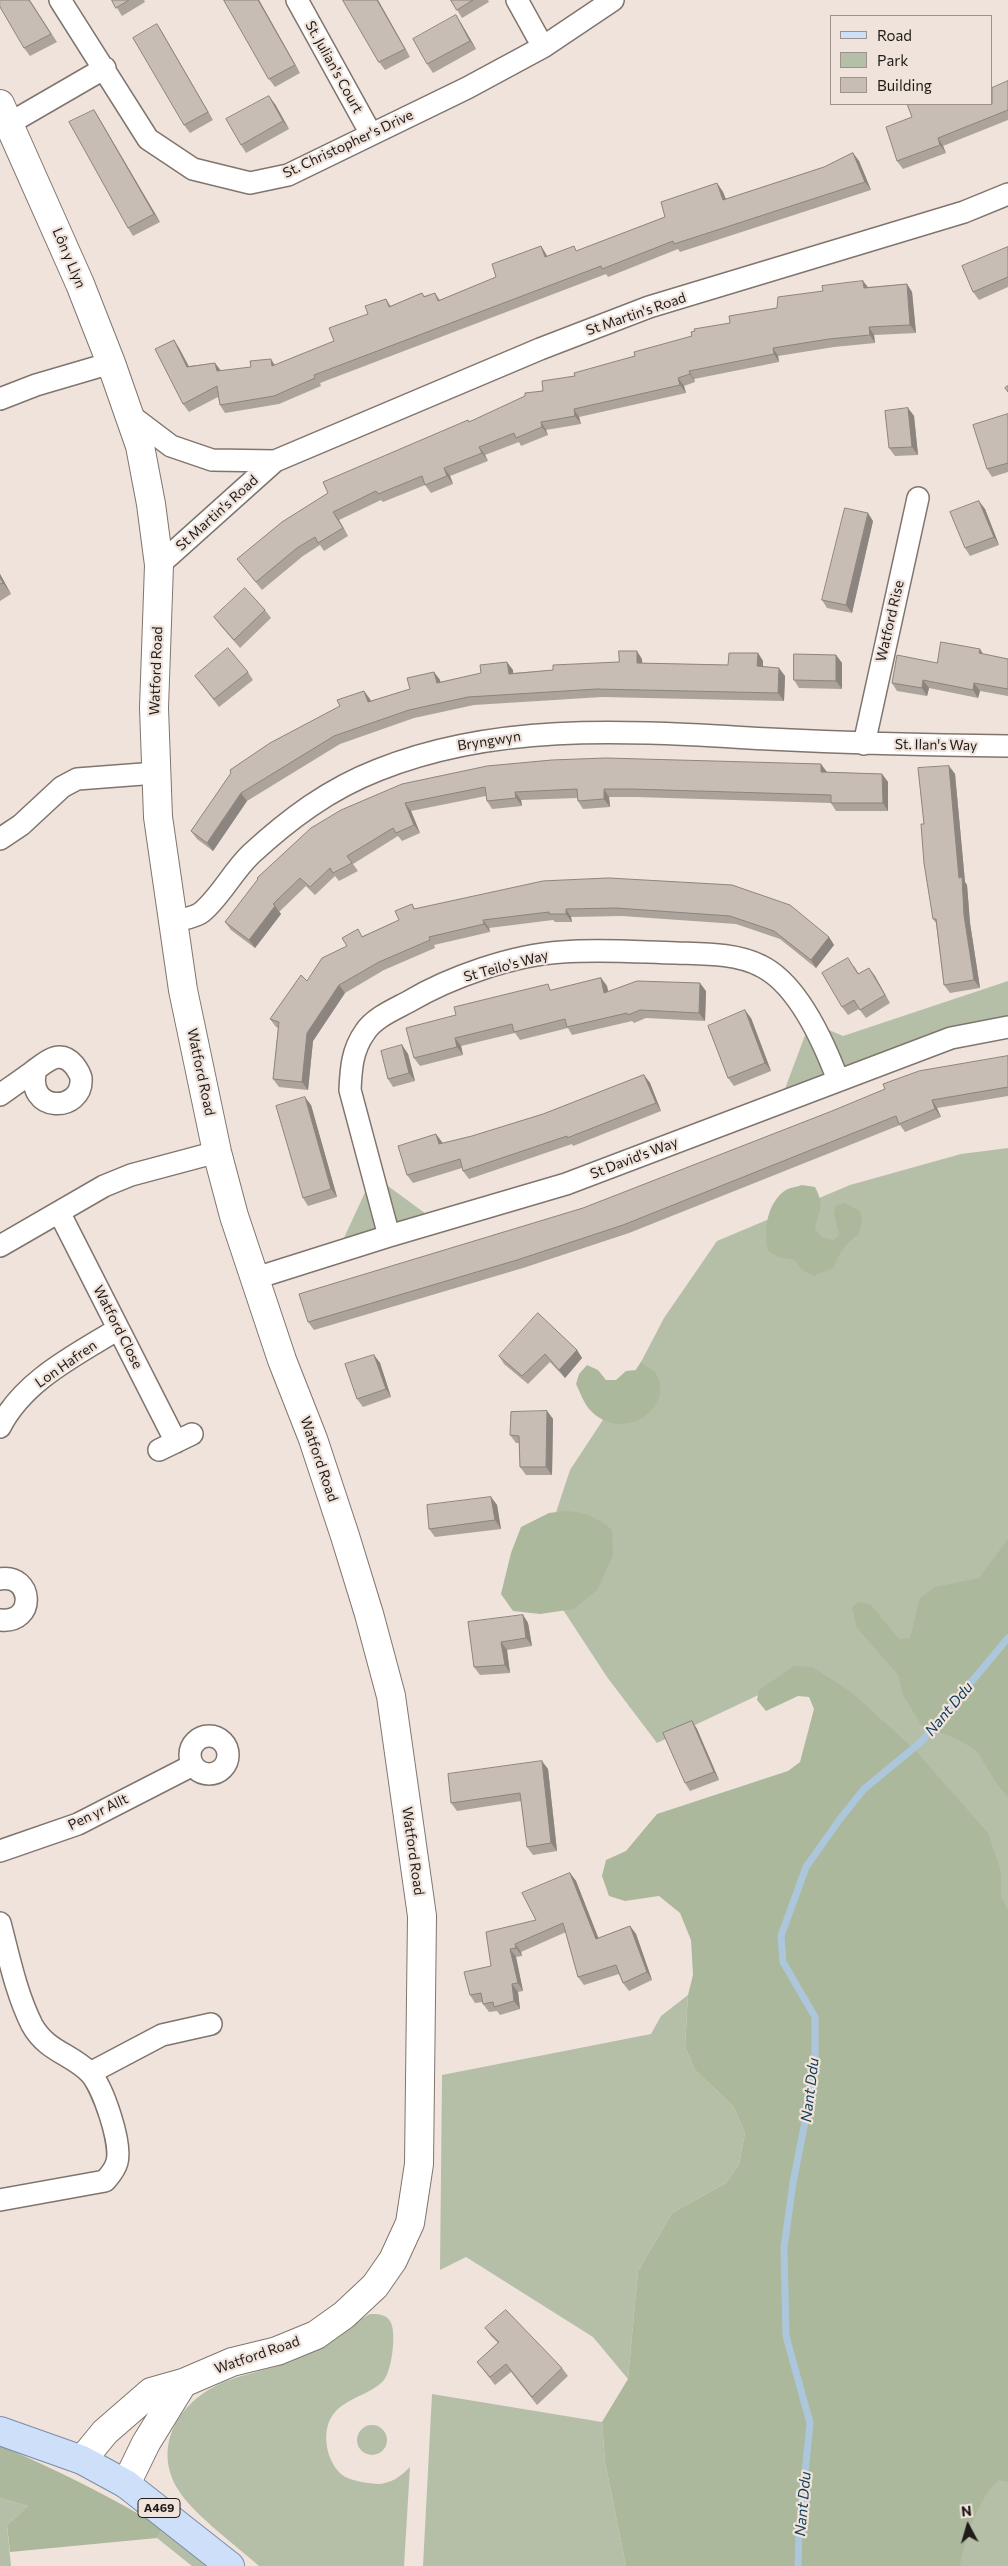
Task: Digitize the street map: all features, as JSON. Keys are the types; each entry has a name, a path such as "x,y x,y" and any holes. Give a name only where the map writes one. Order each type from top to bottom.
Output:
{"main road":[{"name":"A469","path":"0,2431 82,2460 126,2484 230,2566"}],"street":[{"name":"St. Christopher's Drive","path":"60,0 105,68 148,139 193,169 250,183 288,175 467,88 543,47 613,0"},
{"name":"St. Julian's Court","path":"297,0 371,134"},
{"path":"517,0 543,47"},
{"path":"5,114 105,68"},
{"name":"Lôn y Llyn","path":"5,114 80,284 130,415"},
{"name":"St Martin's Road","path":"159,565 275,461 540,349 649,307 964,212 1008,194"},
{"path":"0,399 36,384 111,362"},
{"name":"St Martin's Road","path":"130,415 171,446 212,460 275,461"},
{"name":"Watford Road","path":"82,2460 105,2432 151,2392 183,2383 232,2362 277,2351 316,2335 344,2315 375,2286 393,2260 410,2223 419,2164 422,1916 390,1696 369,1614 345,1536 313,1439 282,1360 234,1216 218,1152 183,990 162,851 156,773 154,708 159,565 144,466 130,415"},
{"name":"Watford Rise","path":"864,744 918,498"},
{"name":"Bryngwyn","path":"172,922 200,914 249,856 287,822 337,788 379,769 440,749 496,738 560,733 647,733 864,744"},
{"name":"St. Ilan's Way","path":"864,744 1008,746"},
{"path":"0,839 28,819 62,787 77,779 96,776 156,773"},
{"name":"St Teilo's Way","path":"389,1236 350,1090 351,1066 356,1047 366,1030 385,1014 420,994 466,975 525,958 561,952 631,951 739,958 761,966 781,979 798,1000 838,1080"},
{"name":"St David's Way","path":"256,1278 389,1236 566,1184 951,1038 1008,1027"},
{"path":"0,1095 36,1069"},
{"path":"0,1246 104,1186 131,1175 218,1152"},
{"name":"Watford Close","path":"59,1212 176,1442"},
{"name":"Lon Hafren","path":"0,1427 6,1414 40,1379 118,1329"},
{"path":"0,1579 11,1579 18,1582 27,1596 22,1612 16,1618 0,1620"},
{"name":"Pen yr Allt","path":"0,1851 78,1824 192,1765"},
{"path":"0,1923 14,1977 33,2025 49,2046 90,2072 105,2103 118,2144 118,2161 113,2172 105,2181 0,2200"},
{"path":"90,2072 162,2035 211,2024"},
{"path":"126,2484 146,2443 183,2383"}],"green space":[{"path":"1008,981 1008,1027 780,1102 810,1022 843,1036"},
{"path":"1008,1148 1008,1919 807,1672 657,1743 607,1677 537,1570 570,1470 641,1362 664,1318 717,1241 850,1185 961,1154"},
{"path":"373,1175 437,1222 337,1253"},
{"path":"802,1185 815,1187 818,1194 821,1204 815,1229 822,1237 833,1240 839,1235 834,1214 836,1205 845,1203 860,1211 862,1221 859,1234 843,1249 833,1268 814,1276 801,1269 795,1260 778,1257 768,1251 767,1244 766,1227 773,1204 785,1191"},
{"path":"641,1362 655,1372 660,1386 659,1398 653,1409 643,1417 631,1422 617,1424 604,1420 591,1411 576,1384 579,1374 587,1365 598,1370 606,1380 616,1380 626,1371 636,1370"},
{"path":"565,1511 590,1516 612,1530 613,1556 597,1590 574,1609 540,1614 513,1611 501,1594 511,1553 521,1527 549,1513"},
{"path":"1008,1539 1008,1797 997,1784 976,1750 957,1739 921,1725 902,1693 899,1676 857,1628 852,1608 858,1602 870,1604 899,1639 910,1638 920,1598 935,1587 979,1578"},
{"path":"794,1666 812,1667 851,1692 914,1749 988,1833 1001,1872 1001,1897 1008,1910 1008,2482 999,2480 985,2497 969,2532 960,2566 626,2566 605,2462 602,2422 628,2379 638,2271 672,2213 726,2183 739,2164 745,2133 733,2106 695,2070 685,2047 688,1995 693,1975 691,1940 680,1913 659,1896 625,1901 609,1896 602,1876 606,1860 626,1851 657,1814 788,1771 800,1762 814,1709 809,1697 798,1696 766,1711 757,1700 759,1690"},
{"path":"688,1995 685,2047 695,2070 733,2106 745,2133 739,2164 726,2183 672,2213 638,2271 628,2379 593,2337 466,2257 440,2270 442,2075 651,2034 661,2016"},
{"path":"370,2314 386,2317 392,2326 393,2350 387,2375 379,2385 347,2402 336,2411 328,2425 326,2443 331,2460 336,2468 341,2474 353,2480 377,2484 387,2483 410,2467 404,2566 259,2566 194,2510 179,2491 168,2462 168,2447 171,2434 177,2421 186,2409 210,2389 232,2379 288,2362 315,2351 330,2343 359,2320"},
{"path":"432,2394 602,2422 605,2462 626,2566 423,2566"},
{"path":"1008,2403 1008,2566 798,2566"},
{"path":"372,2425 382,2430 387,2440 382,2450 372,2455 362,2450 357,2440 362,2430"},
{"path":"0,2446 83,2484 163,2528 157,2538 10,2552 7,2525 28,2506 0,2498"},
{"path":"0,2498 28,2506 7,2525 11,2566 0,2566"},
{"path":"163,2528 209,2566 192,2566 157,2538"}],"building":[{"path":"0,0 29,0 51,34 24,48 0,7"},
{"path":"112,0 129,0 116,8"},
{"path":"224,0 258,0 295,65 269,79"},
{"path":"343,0 377,0 405,49 379,62"},
{"path":"451,0 473,0 457,10"},
{"path":"456,15 470,41 427,64 413,39"},
{"path":"157,24 208,112 184,125 133,38"},
{"path":"1008,81 1008,110 938,138 940,145 897,161 886,127 912,117 907,105 993,105 993,88"},
{"path":"269,96 283,121 241,145 226,119"},
{"path":"94,110 154,214 128,228 69,122"},
{"path":"853,153 865,182 674,244 673,241 602,269 601,266 314,375 315,378 274,396 220,405 217,386 183,404 155,349 174,340 187,367 215,363 217,371 251,367 250,361 271,359 272,366 334,341 329,328 368,314 365,306 386,299 389,307 422,293 424,297 435,293 438,301 496,277 492,264 541,246 545,257 574,246 576,251 665,217 661,202 717,183 723,200 824,167"},
{"path":"1008,247 1008,277 973,292 962,266"},
{"path":"863,281 864,288 907,284 910,325 869,327 870,335 773,348 774,354 689,371 690,374 678,378 680,385 574,409 575,416 541,422 542,427 516,438 514,433 479,447 482,453 444,468 447,476 425,485 422,476 378,494 376,491 333,512 343,528 318,543 315,537 297,548 256,582 237,559 282,522 328,493 323,482 468,420 469,422 525,396 525,393 543,391 542,381 575,376 574,373 635,356 634,352 692,336 691,332 695,331 694,329 730,323 729,316 777,308 778,297 823,291 822,286"},
{"path":"908,408 912,447 889,448 885,411"},
{"path":"1008,414 1008,463 987,469 973,425"},
{"path":"979,501 994,537 965,548 950,512"},
{"path":"845,508 868,513 846,605 822,600"},
{"path":"245,588 265,610 234,640 214,617"},
{"path":"941,642 980,649 979,653 1008,659 1008,689 974,683 973,690 923,680 922,688 892,683 897,655 937,663"},
{"path":"228,648 248,672 214,699 195,676"},
{"path":"619,651 637,651 637,663 728,665 729,653 758,653 757,666 779,668 778,693 597,689 468,697 409,710 334,736 241,793 207,843 191,831 231,773 230,770 270,743 340,706 337,700 364,691 368,702 410,689 407,678 434,672 437,683 481,673 480,665 507,662 509,674 553,670 553,665 619,662"},
{"path":"794,654 836,655 836,681 794,680"},
{"path":"606,758 821,764 821,772 882,774 883,803 831,803 831,795 631,789 604,789 604,799 578,801 577,789 515,792 516,798 487,801 485,787 405,803 414,825 396,833 393,828 347,856 352,863 333,873 330,868 310,887 300,878 273,904 275,906 249,940 225,922 257,878 311,828 341,810 402,784 487,766 552,760"},
{"path":"949,766 959,878 962,877 964,915 974,980 944,985 936,919 933,919 924,863 921,824 924,824 918,768"},
{"path":"609,878 732,885 790,905 829,937 811,960 774,931 730,916 616,908 566,909 566,914 549,914 549,912 483,920 484,924 429,937 430,940 379,962 339,985 307,1033 302,1082 273,1079 279,1022 270,1019 301,975 307,981 322,958 347,946 342,938 358,929 362,937 399,920 395,911 412,904 414,909 543,881"},
{"path":"848,958 858,974 869,968 885,995 860,1010 854,1000 842,1007 822,973"},
{"path":"601,978 604,993 637,981 700,983 699,1013 640,1010 628,1015 627,1013 567,1027 565,1019 514,1032 512,1024 455,1038 457,1047 414,1058 406,1028 456,1015 454,1007 548,984 550,990"},
{"path":"745,1010 765,1063 728,1078 708,1026"},
{"path":"402,1045 409,1073 388,1079 381,1051"},
{"path":"1008,1056 1008,1087 932,1100 935,1109 899,1124 896,1116 623,1225 517,1260 308,1322 299,1294 583,1208 832,1111 885,1089 883,1084 919,1071"},
{"path":"644,1075 656,1103 567,1138 567,1136 463,1171 460,1159 407,1175 398,1146 436,1134 439,1144 472,1136 543,1114"},
{"path":"305,1097 331,1189 303,1198 276,1106"},
{"path":"538,1313 577,1350 559,1370 545,1354 522,1376 499,1356"},
{"path":"374,1355 386,1389 357,1399 345,1364"},
{"path":"547,1411 546,1467 520,1467 519,1436 510,1435 511,1412"},
{"path":"491,1497 495,1520 429,1529 427,1505"},
{"path":"523,1615 526,1638 501,1642 505,1665 474,1667 468,1622"},
{"path":"692,1721 714,1772 685,1783 663,1733"},
{"path":"542,1761 551,1843 527,1847 520,1793 451,1803 448,1774"},
{"path":"570,1873 596,1939 630,1926 647,1972 623,1983 616,1965 578,1977 563,1923 515,1944 516,1948 510,1949 518,1983 512,1984 514,2001 494,2007 493,2002 483,2004 481,1993 470,1995 464,1972 491,1966 486,1932 536,1920 522,1893"},
{"path":"506,2310 562,2368 532,2397 506,2364 490,2377 477,2362 499,2342 485,2328"}],"waterway":[{"name":"Nant Ddu","path":"798,2566 799,2534 810,2423 786,2336 784,2248 793,2183 815,2070 815,2017 783,1962 781,1936 806,1867 840,1819 864,1789 921,1742 1008,1638"}]}
